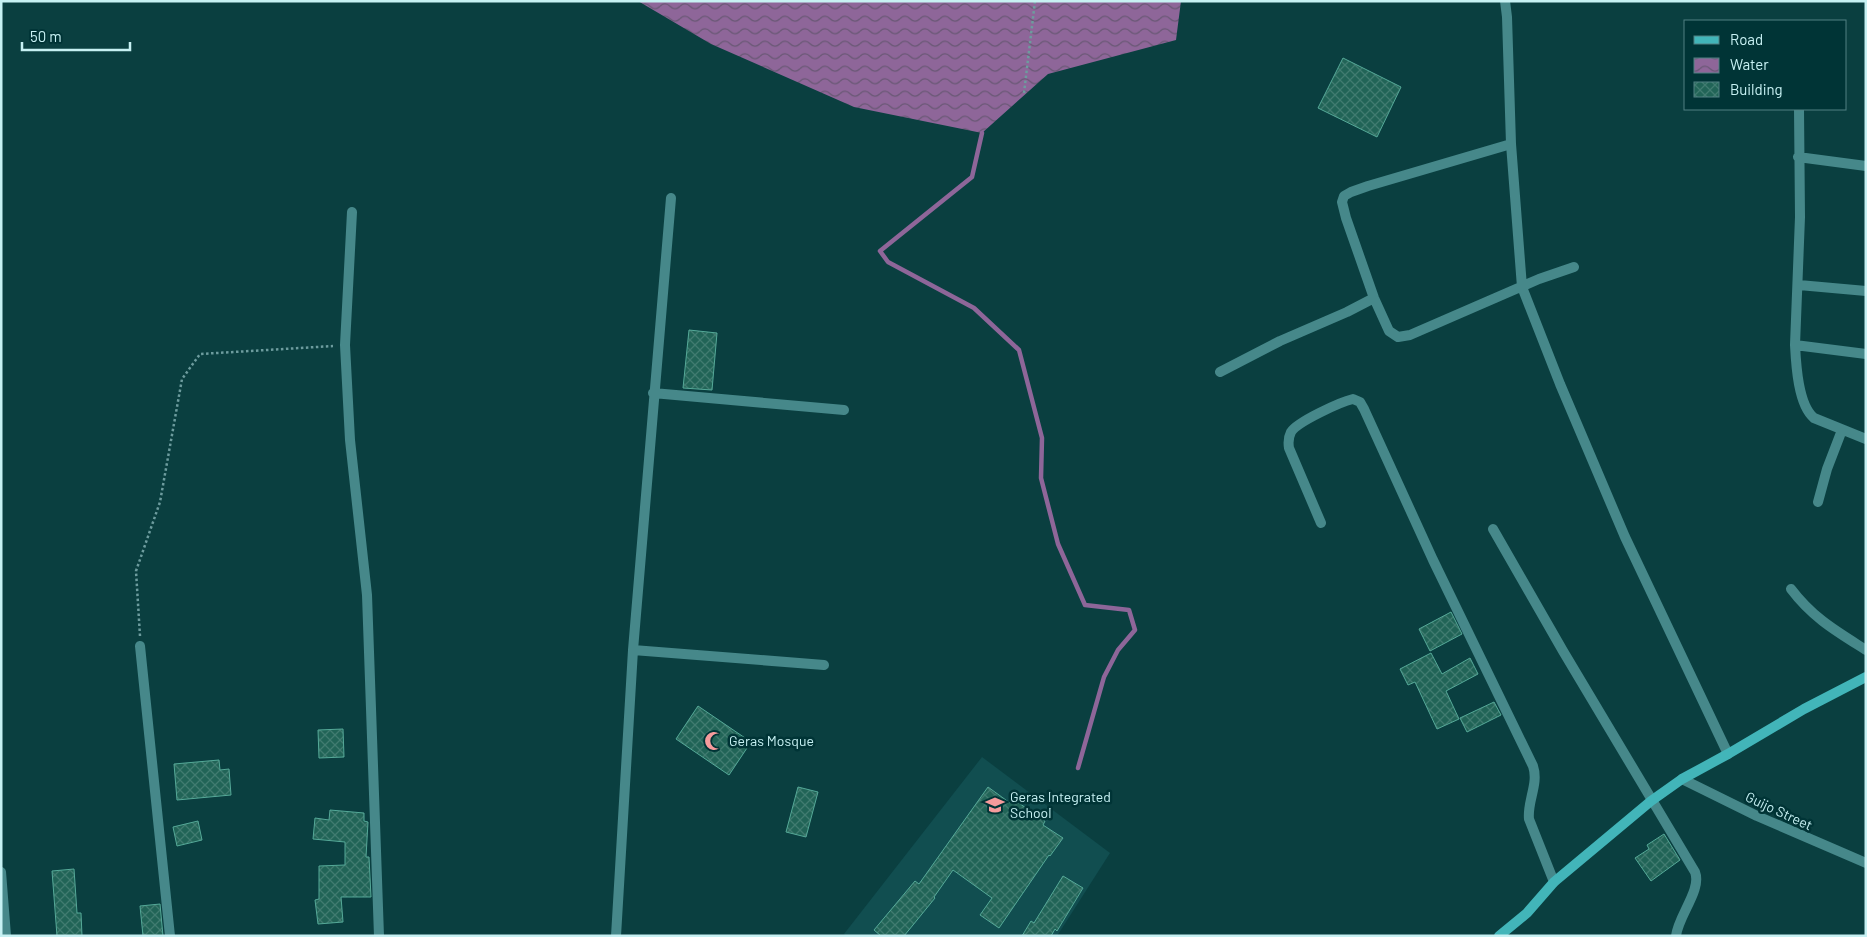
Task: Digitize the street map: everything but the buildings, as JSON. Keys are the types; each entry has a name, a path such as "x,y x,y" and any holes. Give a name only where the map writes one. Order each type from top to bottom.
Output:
{"street":[{"path":"1505,1 1511,144 1522,287 1560,384 1625,537 1728,754"},
{"path":"1798,110 1800,217 1795,345 1796,364 1801,389 1808,414 1866,439"},
{"path":"1511,144 1368,186 1344,196 1342,202 1346,218 1374,298 1389,331 1398,337 1404,337 1574,267"},
{"path":"1798,157 1866,166"},
{"path":"616,936 633,650 671,198"},
{"path":"352,212 345,346 350,440 367,595 378,936"},
{"path":"1798,285 1866,291"},
{"path":"1220,372 1280,341 1374,298"},
{"path":"1795,345 1866,354"},
{"path":"654,393 844,410"},
{"path":"1321,523 1289,448 1288,439 1292,431 1301,423 1353,399 1360,402 1364,409 1433,560 1533,766 1536,779 1528,809 1529,820 1554,882"},
{"path":"1818,502 1827,469 1842,430"},
{"path":"1493,529 1562,651 1618,742 1697,878 1697,883 1679,922 1676,936"},
{"path":"1791,589 1802,604 1818,619 1866,650"},
{"path":"140,646 170,936"},
{"path":"633,650 824,665"},
{"path":"1499,936 1527,914 1554,882 1651,801 1682,779 1804,709 1866,677"},
{"name":"Guijo Street","path":"1682,779 1757,816 1866,863"},
{"path":"1,872 6,936"}],"path":[{"path":"1024,93 1035,1"},
{"path":"140,646 136,571 160,502 182,379 200,354 345,346"}],"shaded area":[{"name":"Geras Integrated School","path":"982,757 1110,853 1057,936 846,936 844,934"}],"water":[{"path":"638,1 1181,1 1176,40 1048,74 982,133 854,107 711,44"}],"waterway":[{"path":"982,133 972,177 880,251 888,262 974,308 1019,350 1042,438 1041,478 1058,544 1085,605 1129,610 1135,630 1118,650 1104,677 1078,768"}],"place":[{"name":"Geras Mosque","path":"714,741"},
{"name":"Geras Integrated School","path":"995,805"}]}
